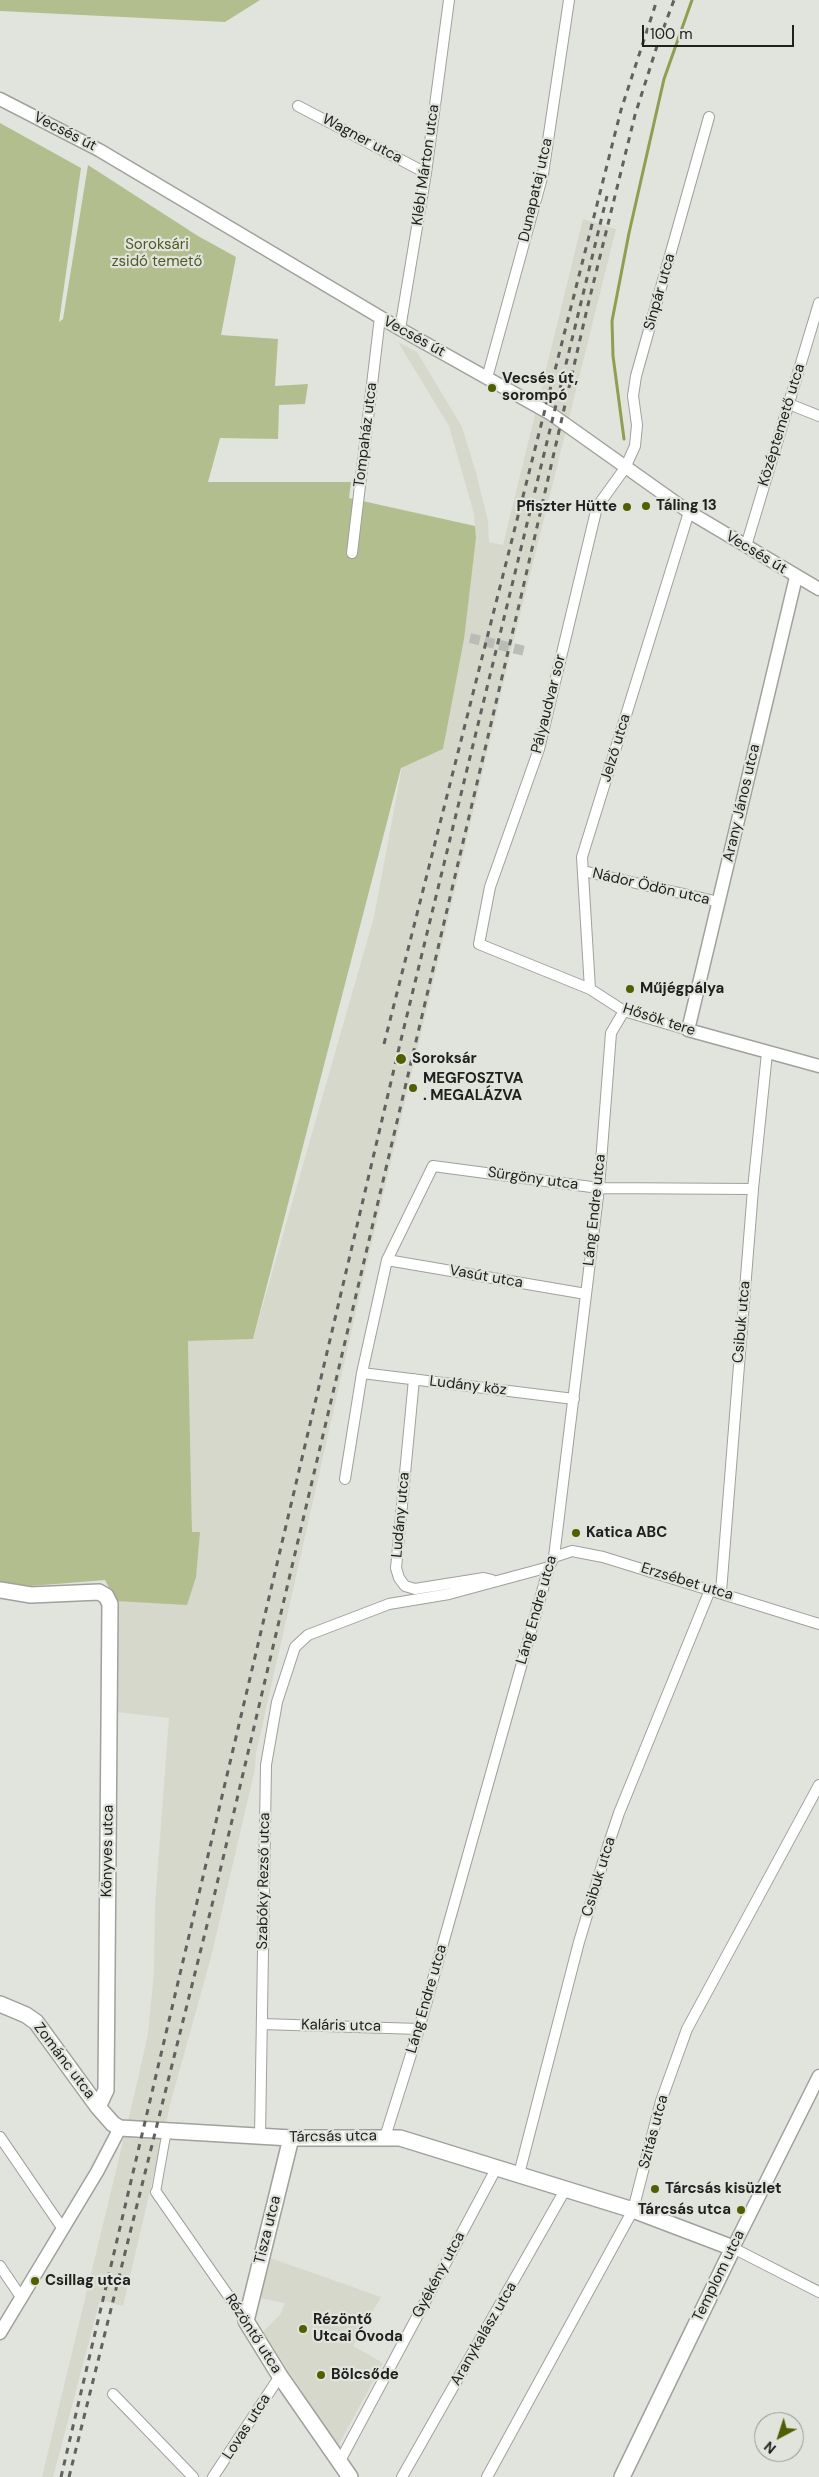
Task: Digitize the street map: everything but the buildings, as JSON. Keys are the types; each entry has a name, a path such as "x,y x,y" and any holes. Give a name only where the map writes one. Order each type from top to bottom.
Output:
{"main road":[{"name":"Könyves utca","path":"0,1590 31,1595 99,1592 106,1596 110,1604 106,2090 98,2107"},
{"name":"Zománc utca","path":"0,2004 26,2015 36,2022 98,2107"},
{"path":"98,2107 113,2124 120,2128"},
{"name":"Tárcsás utca","path":"120,2128 260,2137 385,2136 400,2138 633,2210 733,2248"},
{"name":"Tisza utca","path":"246,2321 291,2138"},
{"name":"Templom utca","path":"622,2477 733,2248"},
{"name":"Rézöntő utca","path":"246,2321 280,2376 350,2477"}],"street":[{"name":"Klébl Márton utca","path":"400,329 426,173 449,0"},
{"name":"Dunapataj utca","path":"487,378 543,174 569,0"},
{"name":"Vecsés út","path":"0,99 99,150 380,318 551,414 689,512 819,589"},
{"name":"Wagner utca","path":"298,106 426,173"},
{"name":"Sínpár utca","path":"625,468 635,446 634,396 636,376 709,117"},
{"name":"Középtemető utca","path":"746,546 819,303"},
{"name":"Tompaház utca","path":"352,553 380,318"},
{"path":"789,404 819,416"},
{"name":"Pályaudvar sor","path":"479,944 490,887 538,749 597,507 625,468"},
{"name":"Jelző utca","path":"590,989 582,857 689,512"},
{"name":"Arany János utca","path":"688,1030 796,577"},
{"name":"Nádor Ödön utca","path":"583,871 719,902"},
{"name":"Hősök tere","path":"479,944 590,989 624,1011 767,1053 819,1066"},
{"name":"Láng Endre utca","path":"385,2136 419,2028 549,1567 554,1557 599,1188 611,1033 624,1011"},
{"name":"Csibuk utca","path":"519,2174 578,1942 619,1813 716,1591 767,1053"},
{"name":"Sürgöny utca","path":"386,1260 433,1166 599,1188 753,1189"},
{"path":"345,1479 362,1373 386,1260"},
{"name":"Vasút utca","path":"386,1260 586,1294"},
{"name":"Ludány köz","path":"362,1373 574,1399"},
{"name":"Ludány utca","path":"414,1379 396,1568 399,1578 405,1586 415,1589 484,1578 497,1582"},
{"name":"Erzsébet utca","path":"554,1557 572,1551 603,1557 819,1624"},
{"path":"497,1582 549,1567"},
{"name":"Szabóky Rezső utca","path":"260,2137 267,1757 277,1702 295,1647 308,1635 389,1604 448,1594 497,1582"},
{"name":"Szitás utca","path":"487,2477 633,2210 661,2101 686,2029 819,1785"},
{"name":"Kaláris utca","path":"262,2024 419,2028"},
{"name":"Templom utca","path":"733,2248 819,2076"},
{"path":"0,2334 120,2128"},
{"path":"156,2192 168,2130"},
{"path":"0,2137 62,2229"},
{"name":"Gyékény utca","path":"340,2461 497,2167"},
{"name":"Aranykalász utca","path":"402,2477 566,2190"},
{"name":"Rézöntő utca","path":"156,2192 246,2321"},
{"name":"Tárcsás utca","path":"733,2248 819,2292"},
{"path":"0,2266 21,2297"},
{"name":"Lovas utca","path":"213,2477 280,2376"},
{"path":"113,2394 193,2477"}],"shaded area":[{"path":"583,219 616,229 511,651 363,1280 256,1753 255,1769 211,1957 171,2101 123,2306 100,2300 53,2477 42,2477 148,2034 154,1972 155,1905 169,1718 115,1712 116,1601 200,1532 192,1532 188,1341 253,1339 374,917 402,767 443,749 472,569 476,538 474,514 449,426 398,342 417,352 462,427 488,521 489,542 503,545"},
{"path":"270,2258 381,2297 353,2346 383,2363 338,2446 263,2332 280,2315 285,2303 260,2298"}],"green space":[{"path":"0,0 260,0 225,22 0,11"},
{"name":"Soroksári zsidó temető","path":"0,123 81,168 59,322 63,319 88,165 198,236 236,257 221,335 278,339 275,386 308,384 305,404 279,405 278,439 220,438 208,482 351,482 349,498 475,526 476,538 464,639 443,749 401,768 253,1339 188,1341 192,1532 200,1532 196,1577 187,1605 116,1601 105,1580 31,1586 0,1583"}],"waterway":[{"path":"624,439 613,356 612,321 629,233 664,79 692,0"}],"tunnel":[{"path":"470,638 525,651"}],"railway":[{"path":"384,1044 621,110 657,0"},
{"path":"69,2477 212,1905 520,601 587,309 635,115 674,0"},
{"path":"61,2477 399,1048 607,196"}],"place":[{"name":"Vecsés út, sorompó","path":"492,388"},
{"name":"Táling 13","path":"646,506"},
{"name":"Pfiszter Hütte","path":"627,507"},
{"name":"Műjégpálya","path":"630,989"},
{"name":"Soroksár","path":"401,1059"},
{"name":"MEGFOSZTVA . MEGALÁZVA","path":"413,1088"},
{"name":"Katica ABC","path":"576,1533"},
{"name":"Tárcsás kisüzlet","path":"655,2189"},
{"name":"Tárcsás utca","path":"741,2210"},
{"name":"Csillag utca","path":"35,2281"},
{"name":"Rézöntő Utcai Óvoda","path":"303,2329"},
{"name":"Bölcsőde","path":"321,2375"}]}
